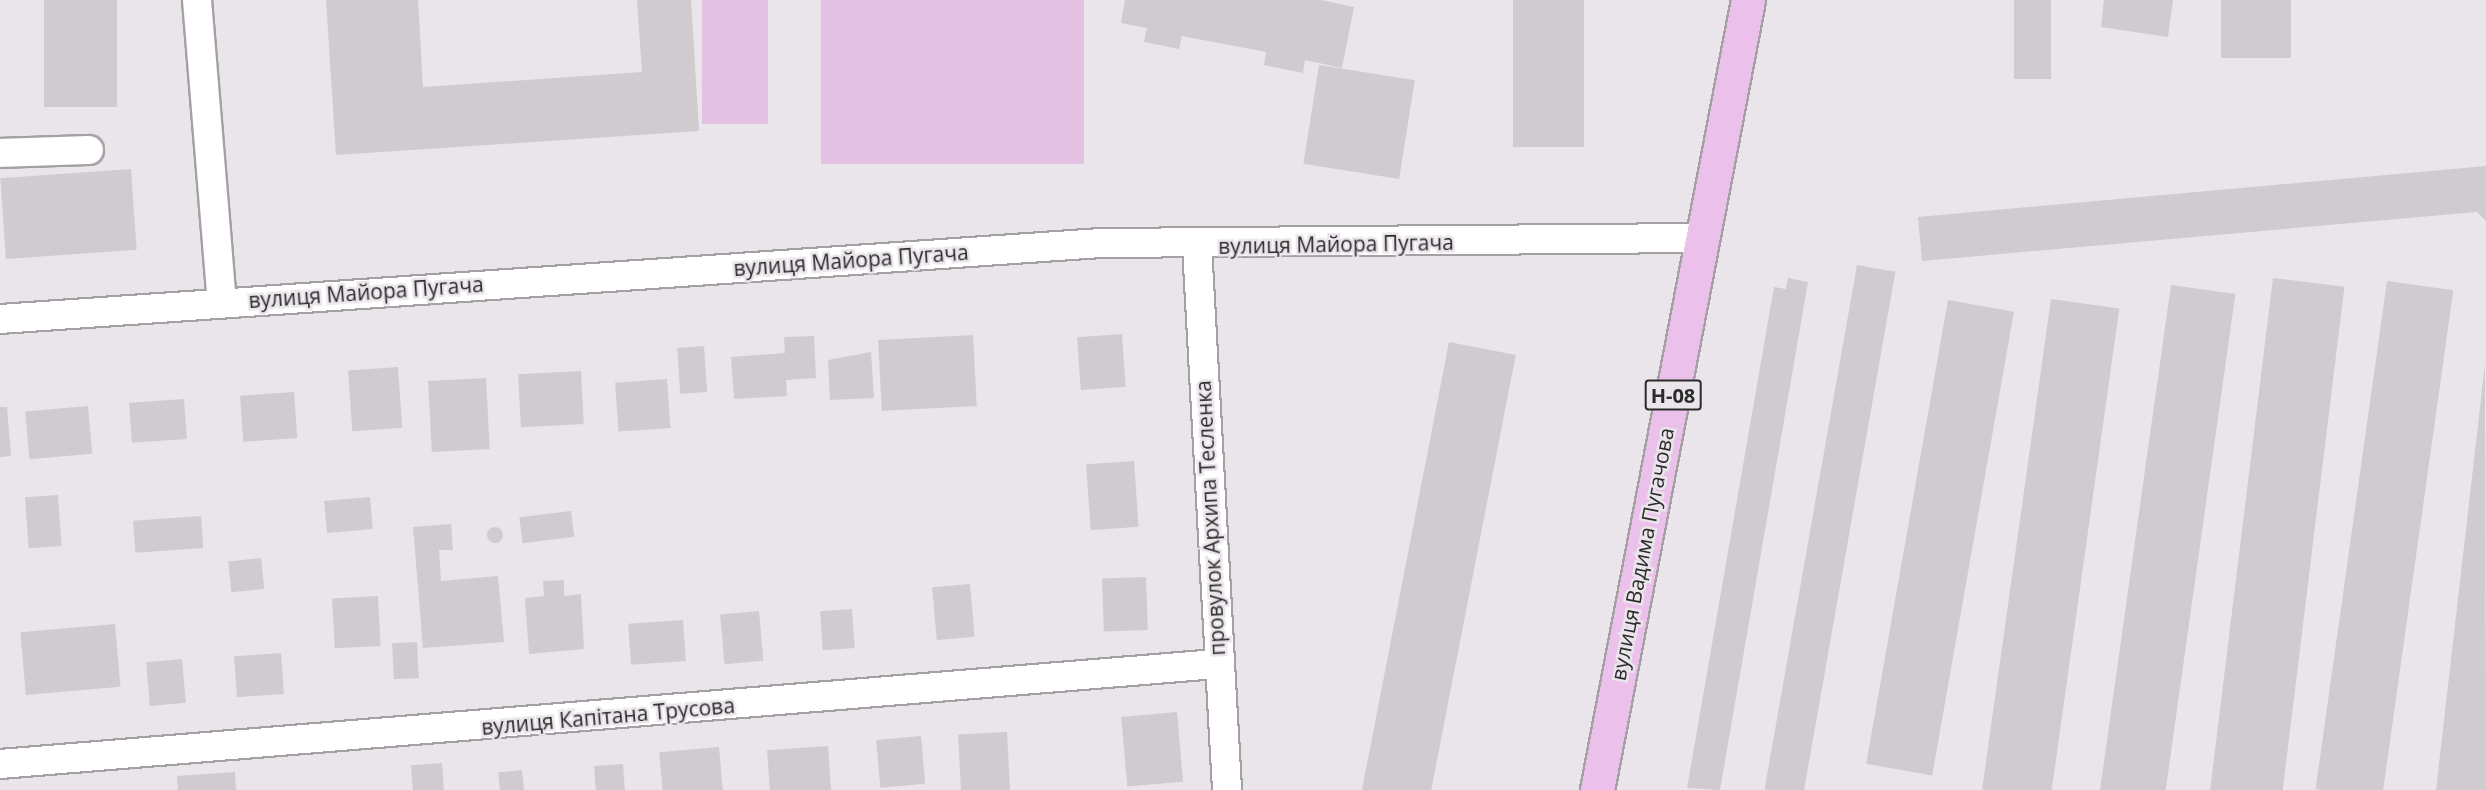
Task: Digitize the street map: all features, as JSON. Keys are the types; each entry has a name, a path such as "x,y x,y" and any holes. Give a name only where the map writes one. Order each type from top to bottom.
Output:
{"main road":[{"name":"вулиця Вадима Пугачова","path":"1597,790 1748,0"}],"street":[{"path":"197,0 222,301"},
{"path":"0,153 89,150"},
{"name":"вулиця Майора Пугача","path":"0,319 222,301 1102,243 1197,246 1703,238"},
{"name":"провулок Архипа Тесленка","path":"1197,246 1216,664 1227,790"},
{"name":"вулиця Капітана Трусова","path":"0,764 1216,664"}],"shaded area":[{"path":"702,0 768,0 768,124 702,124"},
{"path":"821,0 1084,0 1084,164 821,164"}],"building":[{"path":"44,0 117,0 117,107 44,107"},
{"path":"326,0 418,0 423,87 642,72 637,0 691,0 699,131 336,155"},
{"path":"1125,0 1321,0 1354,7 1342,68 1305,60 1303,73 1264,65 1266,52 1182,36 1179,49 1144,42 1147,28 1121,23"},
{"path":"1513,0 1584,0 1584,147 1513,147"},
{"path":"2014,0 2051,0 2051,79 2014,79"},
{"path":"2104,0 2173,0 2168,37 2101,27"},
{"path":"2221,0 2291,0 2291,58 2221,58"},
{"path":"1319,65 1415,80 1399,179 1303,164"},
{"path":"2486,166 2486,221 2477,212 1922,261 1918,217"},
{"path":"131,169 137,250 6,259 0,178"},
{"path":"1857,265 1895,272 1804,790 1765,789"},
{"path":"1788,278 1808,282 1720,790 1687,788 1774,287 1786,289"},
{"path":"2273,278 2344,287 2283,790 2210,790"},
{"path":"2387,281 2453,290 2383,790 2316,789"},
{"path":"2171,285 2235,294 2166,790 2100,790"},
{"path":"2051,299 2119,309 2052,790 1982,789"},
{"path":"1948,300 2014,312 1932,775 1866,764"},
{"path":"1122,334 1126,387 1081,390 1077,337"},
{"path":"973,335 977,406 882,411 878,340"},
{"path":"814,336 816,378 786,380 787,396 734,399 731,357 785,353 784,337"},
{"path":"1449,342 1516,355 1431,790 1362,790"},
{"path":"704,346 707,392 680,394 677,348"},
{"path":"871,352 874,398 830,400 828,360"},
{"path":"2485,364 2486,790 2436,790"},
{"path":"398,367 402,428 352,431 348,370"},
{"path":"581,371 584,424 521,427 518,374"},
{"path":"486,378 490,449 432,452 428,381"},
{"path":"667,379 670,428 619,432 615,383"},
{"path":"294,392 297,438 243,442 240,396"},
{"path":"184,399 187,439 132,443 129,403"},
{"path":"88,406 92,454 29,459 25,411"},
{"path":"0,407 7,407 11,456 0,457"},
{"path":"1134,461 1139,527 1091,530 1086,464"},
{"path":"58,495 62,546 29,548 25,497"},
{"path":"370,497 373,529 327,533 324,501"},
{"path":"571,511 574,537 523,543 519,517"},
{"path":"201,516 203,548 135,553 133,521"},
{"path":"451,524 453,550 439,550 441,581 498,576 504,642 423,648 413,527"},
{"path":"492,527 498,527 503,535 501,541 492,543 487,538 487,532"},
{"path":"261,558 264,589 231,592 228,561"},
{"path":"1146,577 1148,630 1104,632 1102,579"},
{"path":"564,580 564,596 581,594 584,649 529,654 525,598 544,596 543,581"},
{"path":"970,584 975,637 937,640 932,587"},
{"path":"378,596 381,646 335,648 332,598"},
{"path":"852,609 855,648 823,650 820,611"},
{"path":"759,611 763,661 725,664 720,614"},
{"path":"683,620 686,661 631,665 628,624"},
{"path":"115,624 120,687 26,695 20,632"},
{"path":"417,642 419,678 394,679 392,643"},
{"path":"281,653 284,694 237,697 234,656"},
{"path":"182,659 186,703 150,706 146,662"},
{"path":"1177,712 1183,782 1127,787 1121,717"},
{"path":"1007,732 1010,790 961,790 958,735"},
{"path":"921,736 925,784 880,788 876,740"},
{"path":"828,746 831,790 770,790 767,750"},
{"path":"719,747 723,790 663,790 659,752"},
{"path":"442,763 444,790 413,790 411,765"},
{"path":"623,764 625,790 596,790 594,766"},
{"path":"522,770 524,790 500,790 498,773"},
{"path":"235,772 236,790 178,790 177,776"}]}
